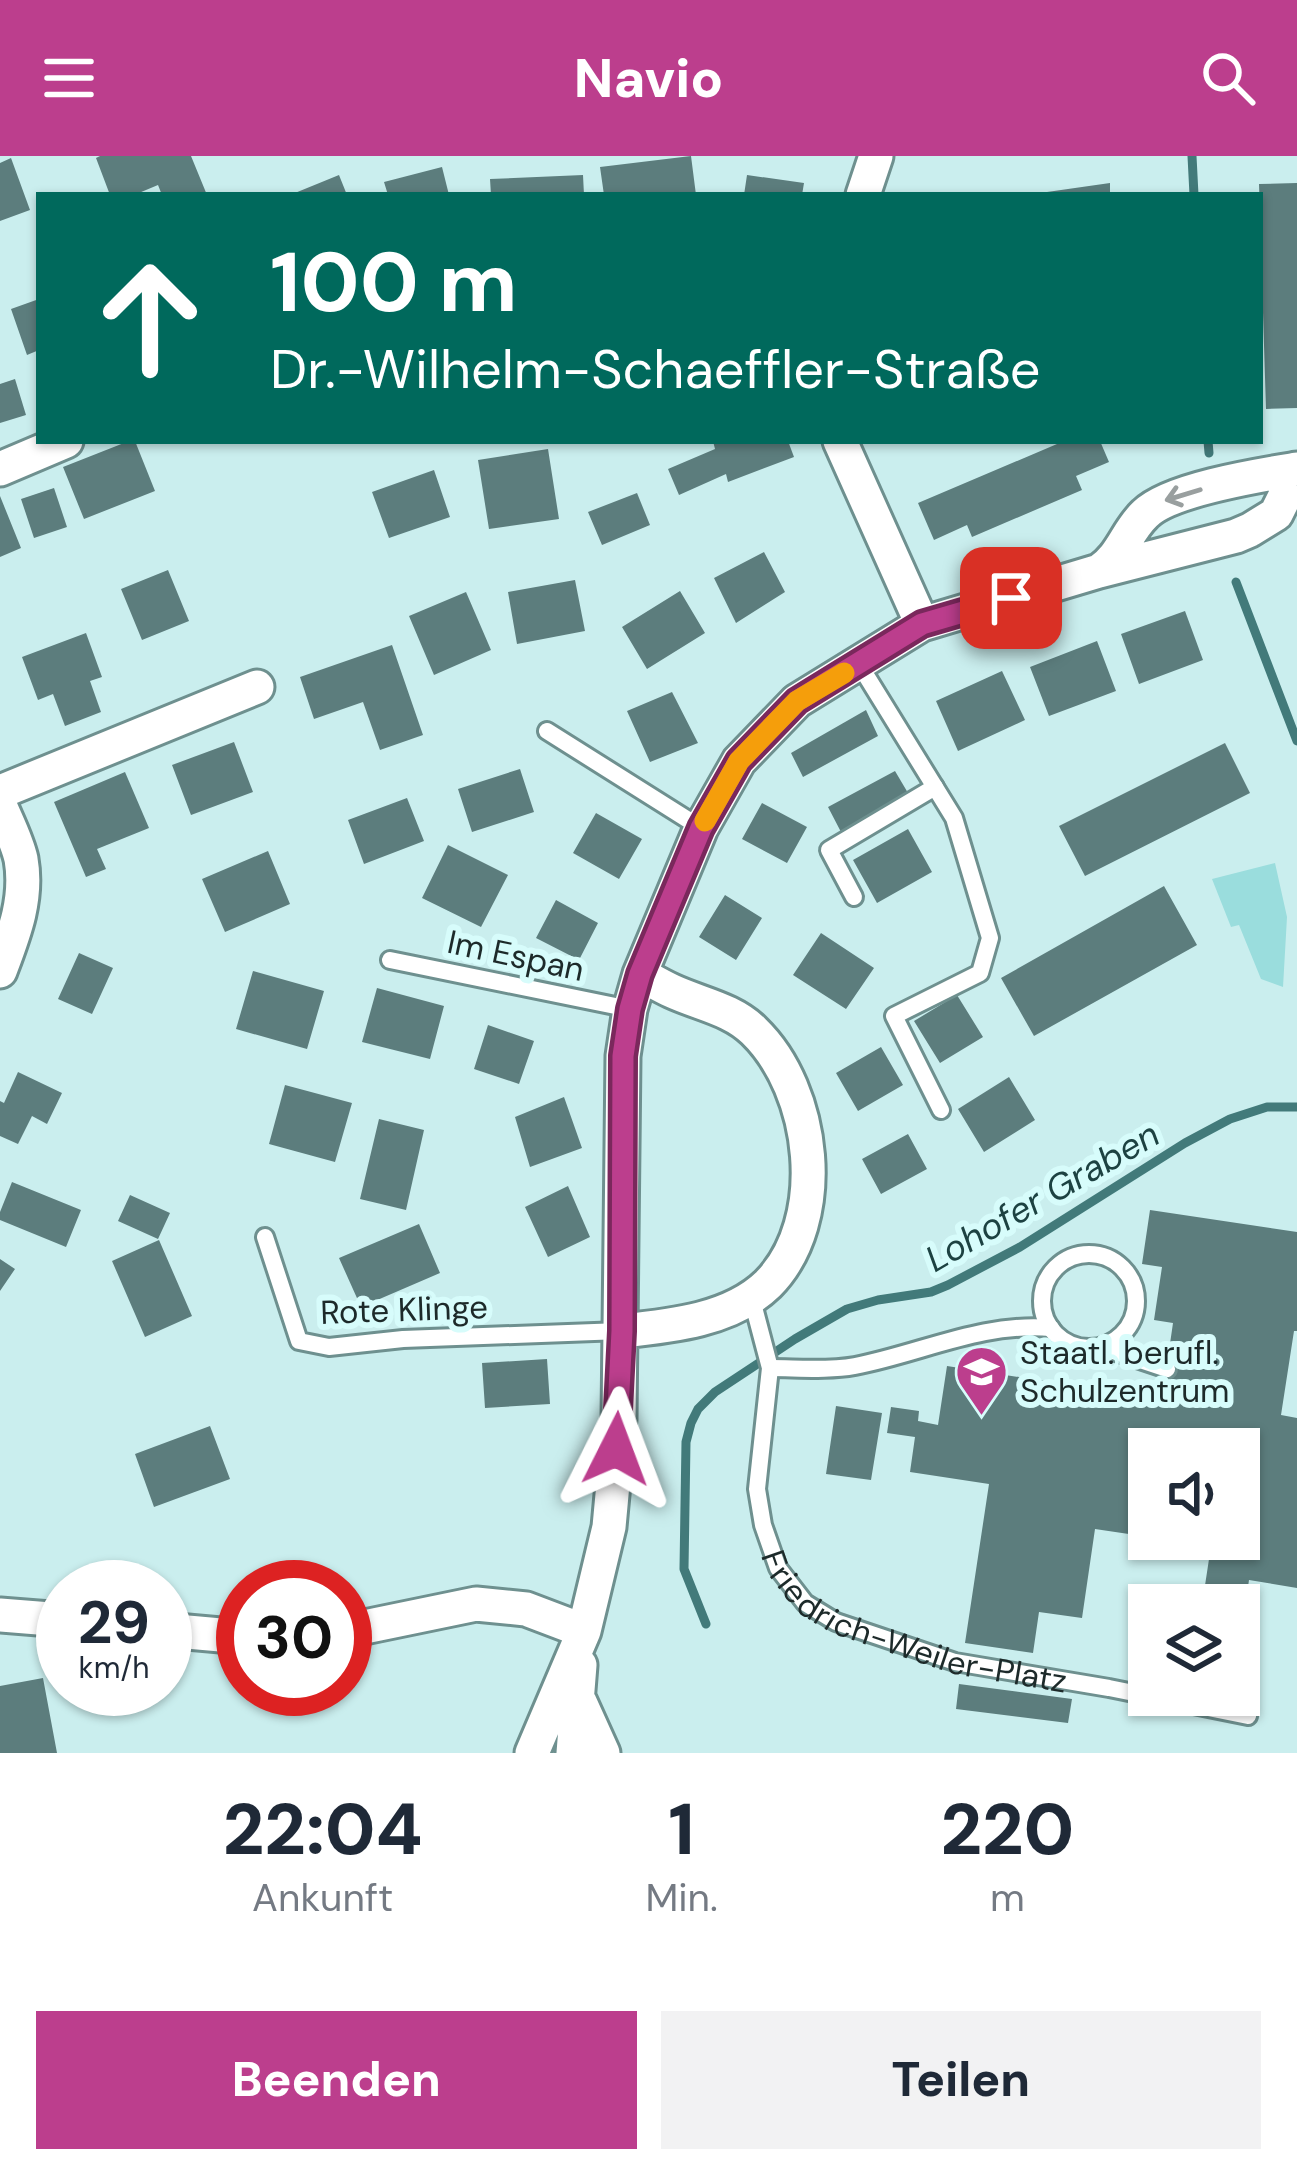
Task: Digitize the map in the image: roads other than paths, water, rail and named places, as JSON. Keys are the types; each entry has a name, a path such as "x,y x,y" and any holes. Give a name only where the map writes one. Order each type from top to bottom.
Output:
{"street":[{"path":"864,192 876,156"},
{"path":"0,469 59,444"},
{"path":"841,444 922,624"},
{"path":"1099,571 1117,557 1143,515 1163,501 1226,483 1297,471"},
{"path":"573,1753 584,1630 609,1527 620,1420 623,1056 640,974 701,828 739,761 797,701 922,624 1236,536 1276,514 1297,471"},
{"path":"0,792 257,687"},
{"path":"0,805 20,856 24,893 0,971"},
{"path":"622,1331 695,1320 752,1296 768,1283 805,1214 809,1167 793,1091 783,1069 753,1030 735,1016 640,974"},
{"path":"372,1625 476,1604 526,1609 584,1630"},
{"path":"0,1615 36,1618"},
{"path":"532,1753 584,1630"},
{"path":"577,1695 603,1753"}],"lane":[{"path":"859,664 954,818 990,938 980,973 894,1016 941,1110"},
{"path":"547,730 701,828"},
{"path":"854,897 829,850 935,787"},
{"name":"Im Espan","path":"390,960 630,1009"},
{"name":"Rote Klinge","path":"265,1237 299,1341 329,1347 403,1339 622,1331"},
{"path":"1101,1347 1118,1339 1129,1326 1136,1295 1124,1268 1111,1259 1078,1255 1054,1268 1043,1289 1042,1306 1055,1334 1069,1344 1101,1347 1167,1369"},
{"name":"Friedrich-Weiler-Platz","path":"752,1296 770,1368 757,1490 763,1525 778,1568 805,1603 836,1622 955,1662 1128,1692"},
{"path":"770,1368 850,1367 956,1336 1031,1326 1051,1328"}],"waterway":[{"name":"Lohofer Graben","path":"1192,156 1194,192"},
{"name":"Lohofer Graben","path":"1208,444 1209,453"},
{"name":"Lohofer Graben","path":"1236,582 1297,741"},
{"name":"Lohofer Graben","path":"706,1624 684,1569 686,1442 698,1409 715,1392 847,1309 931,1292 1020,1247 1230,1119 1267,1107 1297,1107"}],"place":[{"name":"Staatl. berufl. Schulzentrum","path":"981,1417"}]}
